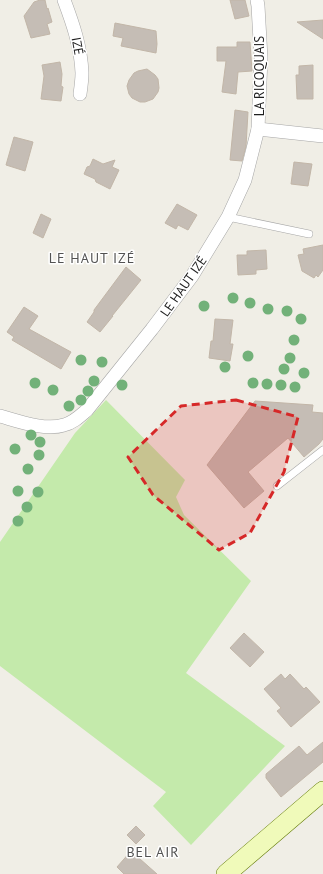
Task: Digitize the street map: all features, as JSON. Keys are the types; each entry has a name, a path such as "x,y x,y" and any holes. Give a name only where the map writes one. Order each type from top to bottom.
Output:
{"main road":[{"path":"226,874 323,791"}],"street":[{"name":"IZÉ","path":"64,0 79,46 82,73 80,94"},
{"name":"LA RICOQUAIS","path":"257,0 261,58 258,129"},
{"path":"258,129 323,136"},
{"name":"LE HAUT IZÉ","path":"0,416 34,425 56,427 71,422 87,410 152,330 192,276 228,217 246,180 258,129"}],"lane":[{"path":"228,217 308,234"},
{"path":"277,486 323,450"}],"highlighted area":[{"path":"236,400 298,417 284,472 250,533 219,550 153,495 128,457 181,406"}],"green space":[{"path":"106,400 185,480 176,497 184,515 251,581 186,673 285,746 191,845 153,806 166,792 0,666 0,542 75,433"}],"building":[{"path":"45,0 47,9 48,8 52,22 47,24 50,34 31,38 24,16 34,2"},
{"path":"230,0 245,0 249,16 235,19"},
{"path":"323,20 323,39 297,22"},
{"path":"115,23 156,31 156,53 121,46 123,38 113,36"},
{"path":"237,42 250,42 252,71 238,72 236,94 222,92 226,61 217,61 217,47 237,47"},
{"path":"60,62 62,74 61,86 63,87 61,101 41,99 44,76 42,65"},
{"path":"313,65 313,99 297,99 296,75 299,75 299,66"},
{"path":"147,69 158,79 159,88 153,99 140,102 132,98 129,94 127,86 134,73"},
{"path":"235,110 248,112 246,146 242,161 230,160"},
{"path":"14,137 33,142 25,171 6,165"},
{"path":"93,159 103,164 115,160 112,167 119,170 110,189 84,174"},
{"path":"294,162 312,164 308,186 291,184"},
{"path":"177,204 197,215 188,230 178,225 176,229 165,223"},
{"path":"41,214 51,219 43,238 33,233"},
{"path":"323,245 323,270 318,277 316,275 314,278 302,271 298,255 304,254 303,249"},
{"path":"266,250 267,269 256,270 256,274 238,275 237,255 247,255 247,251"},
{"path":"126,267 141,280 100,332 87,322 94,310"},
{"path":"24,307 38,316 29,329 71,352 61,369 12,340 14,337 7,332"},
{"path":"215,319 233,320 230,344 233,344 230,361 209,358 211,341 213,341"},
{"path":"255,401 313,405 312,412 323,413 323,439 304,457 288,438 248,472 264,491 244,508 207,465"},
{"path":"244,633 264,652 250,667 230,648"},
{"path":"281,674 285,679 290,674 304,689 306,687 320,702 291,727 277,711 281,708 264,689"},
{"path":"323,742 323,762 281,797 266,778 266,774 299,746 307,755"},
{"path":"136,826 145,835 136,844 127,835"},
{"path":"131,851 157,874 124,874 117,867"}],"district":[{"name":"LE HAUT IZÉ","path":"92,258"},
{"name":"BEL AIR","path":"153,852"}]}
